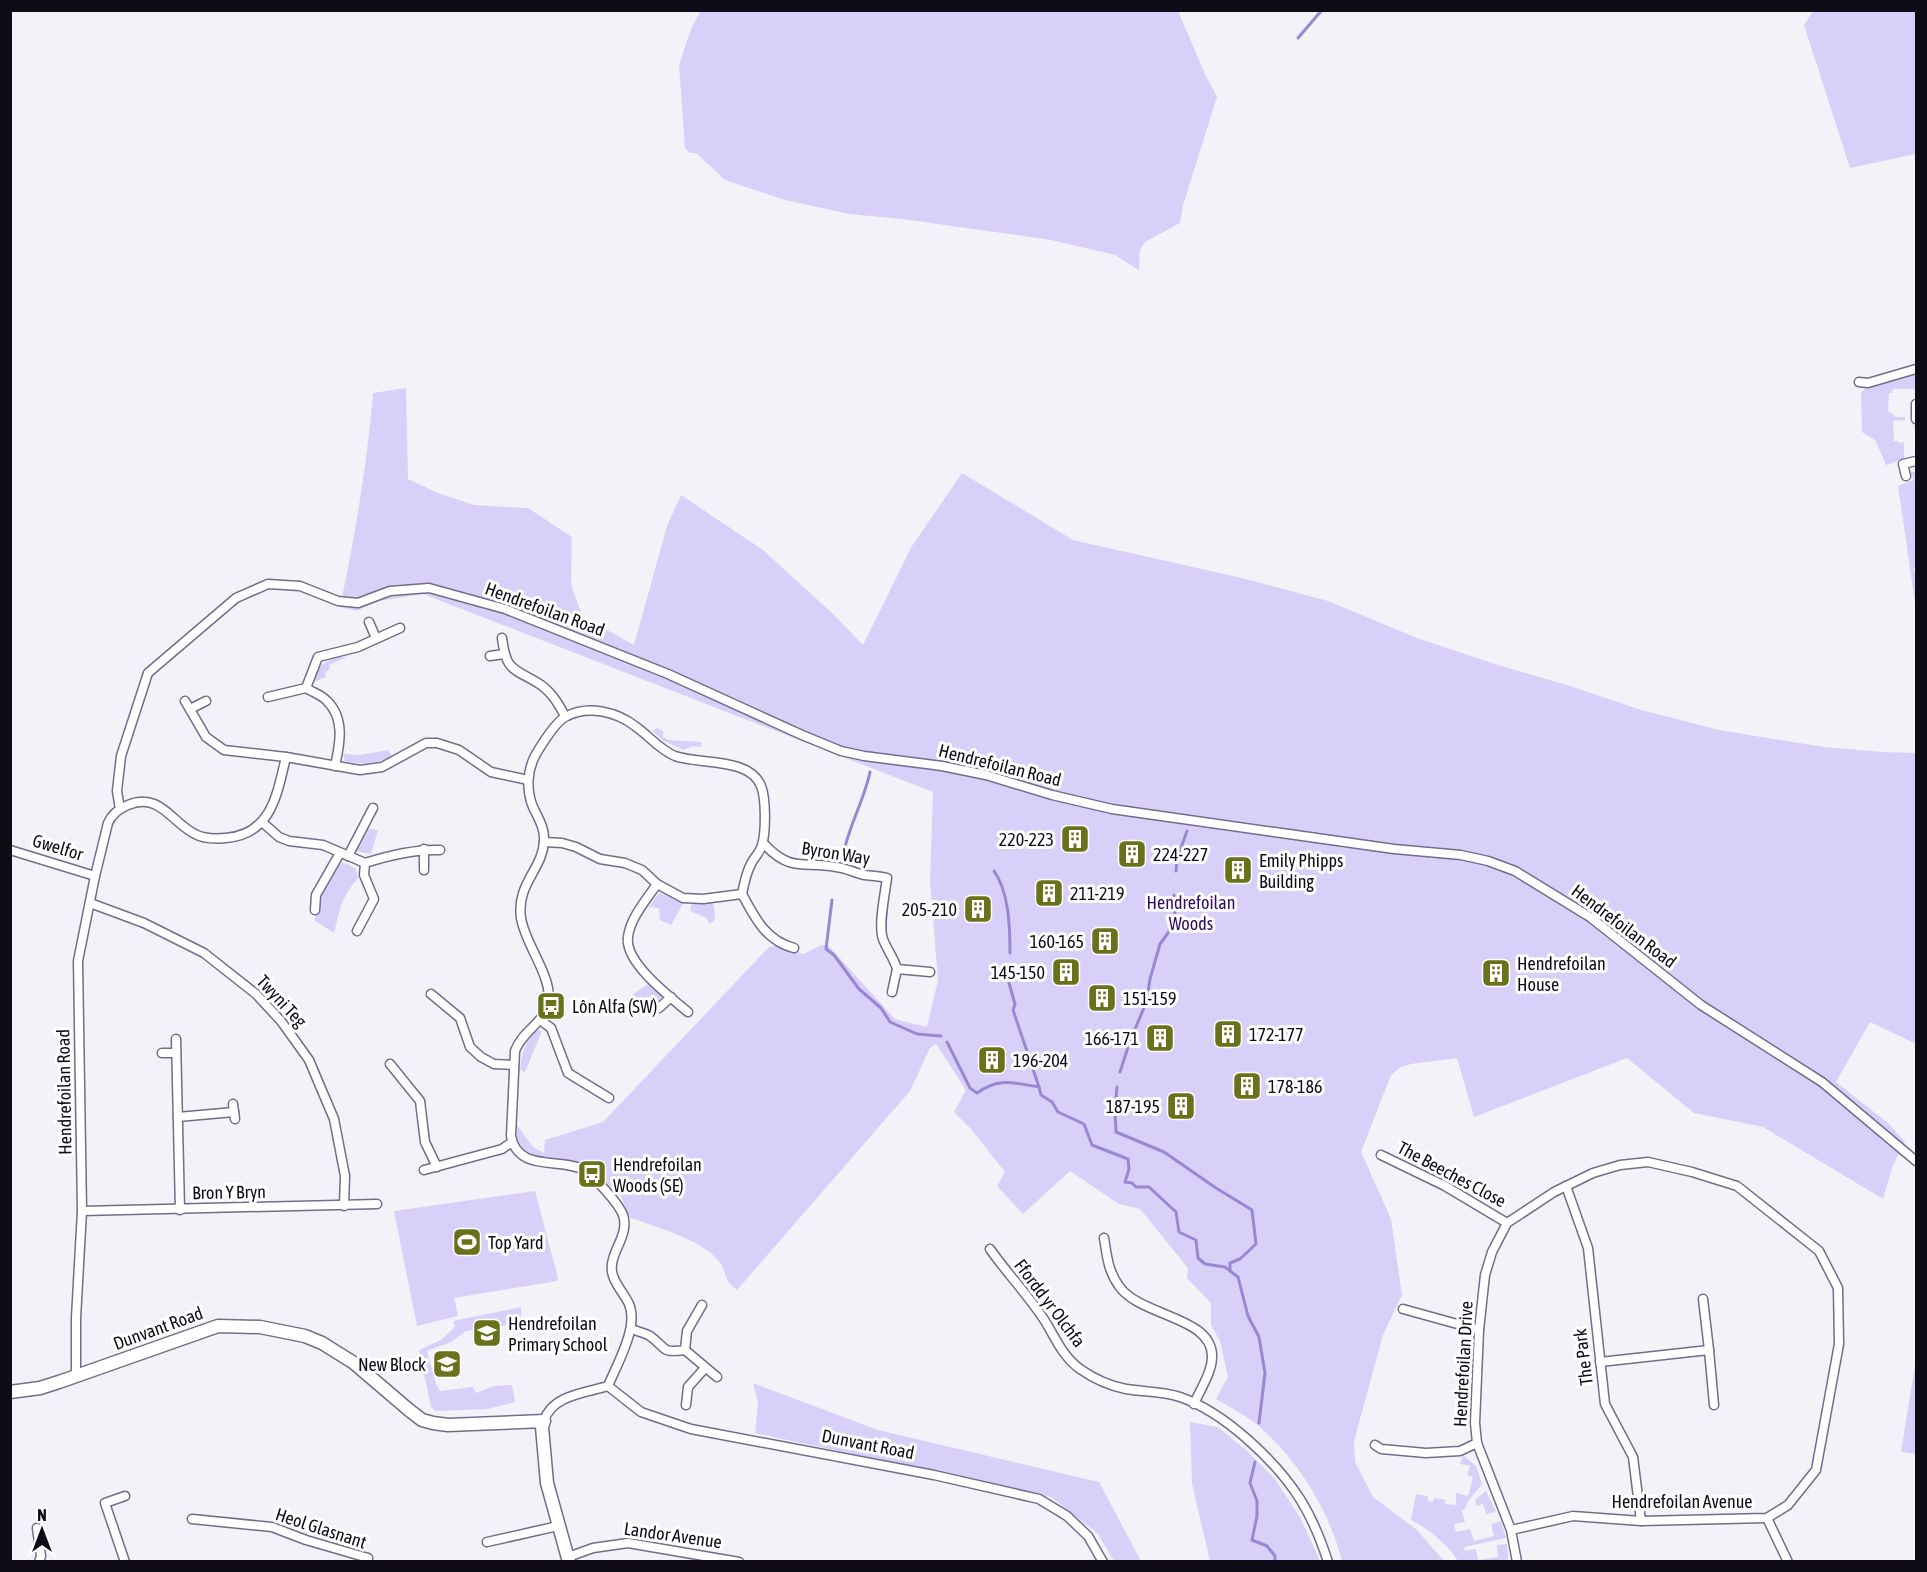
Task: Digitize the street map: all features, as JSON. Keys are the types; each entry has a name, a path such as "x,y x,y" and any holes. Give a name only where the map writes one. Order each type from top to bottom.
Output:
{"street":[{"path":"1859,382 1868,383 1917,369"},
{"path":"1916,404 1917,419"},
{"path":"1906,476 1903,464 1917,461"},
{"name":"Hendrefoilan Road","path":"76,1376 76,1318 82,1211 78,961 108,823 118,811 117,791 122,756 148,673 236,598 268,584 300,586 338,601 358,603 390,591 429,588 505,609 647,665 841,751 986,775 1052,795 1112,809 1394,849 1461,855 1515,870 1590,916 1701,1005 1822,1082 1917,1161"},
{"path":"369,622 376,638"},
{"path":"306,688 318,657 358,647 400,628"},
{"path":"502,638 504,654 512,668 555,697 565,716"},
{"path":"490,656 504,654"},
{"path":"268,697 306,688 326,700 338,720 340,743 335,766"},
{"path":"206,700 188,705 206,737 224,750 286,757 360,770 382,767 426,743 437,743 459,750 491,772 528,780"},
{"path":"568,1559 547,1483 542,1427 550,1409 564,1399 609,1386 631,1329 632,1314 629,1303 616,1284 612,1270 612,1262 624,1234 623,1213 607,1192 584,1170 562,1164 530,1160 520,1153 512,1142 514,1065 519,1041 540,1020 549,1003 549,992 525,935 520,907 526,883 539,858 544,842 544,833 529,794 528,780 536,754 548,735 565,716 585,711 614,713 672,754 688,760 739,767 753,773 761,785 763,794 763,843 758,855 752,861 742,894 756,921 769,936 787,949"},
{"path":"118,811 130,804 141,802 155,804 167,810 196,835 215,839 233,838 249,832 262,822 272,809 286,757"},
{"path":"315,910 316,895 373,808"},
{"path":"262,822 279,837 289,842 323,845 365,863 424,849 440,850"},
{"path":"544,842 562,843 600,859 625,862 642,870 657,884 682,898 703,899 742,894"},
{"name":"Byron Way","path":"763,843 789,862 814,867 836,867 863,875 887,878 881,930 883,940 894,957 897,969"},
{"path":"424,849 424,870"},
{"name":"Gwelfor","path":"10,850 95,876"},
{"path":"357,930 374,899 364,875 365,863"},
{"path":"657,884 631,925 627,936 627,946 650,978 688,1012"},
{"name":"Twyni Teg","path":"90,903 144,923 204,953 256,994 281,1021 309,1060 334,1119 345,1176 344,1206"},
{"path":"892,992 897,969 930,972"},
{"path":"430,994 460,1018 470,1047 481,1058 494,1064 514,1065"},
{"path":"659,1008 671,997"},
{"path":"540,1020 550,1028 568,1073 609,1098"},
{"path":"176,1039 180,1210"},
{"path":"162,1053 176,1053"},
{"path":"390,1064 420,1101 425,1142 437,1167"},
{"path":"178,1117 234,1112"},
{"path":"424,1170 502,1149 512,1142"},
{"name":"The Beeches Close","path":"1381,1155 1445,1186 1507,1223"},
{"name":"Hendrefoilan Avenue","path":"1511,1530 1573,1516 1641,1521 1767,1518 1788,1504 1816,1470 1839,1344 1838,1288 1819,1251 1737,1186 1670,1166 1648,1162 1620,1165 1593,1173 1566,1186 1524,1212"},
{"name":"The Park","path":"1566,1186 1588,1248 1605,1404 1633,1457 1641,1521"},
{"name":"Bron Y Bryn","path":"82,1211 376,1204"},
{"name":"Hendrefoilan Drive","path":"1516,1562 1511,1530 1477,1443 1475,1423 1479,1330 1485,1275 1492,1252 1507,1223 1524,1212"},
{"path":"1104,1238 1108,1266 1119,1287 1130,1298 1141,1305 1198,1329 1208,1338 1212,1348 1212,1360 1194,1404"},
{"name":"Ffordd yr Olchfa","path":"990,1249 1042,1318 1056,1344 1079,1368 1101,1381 1125,1389 1180,1397 1219,1417 1244,1436 1300,1498 1319,1535 1328,1562"},
{"path":"1703,1299 1714,1405"},
{"path":"685,1350 687,1331 702,1305"},
{"path":"1403,1309 1479,1330"},
{"name":"Dunvant Road","path":"10,1392 40,1388 218,1326 260,1327 283,1330 322,1342 354,1363 423,1420 448,1425 544,1421"},
{"path":"631,1329 650,1336 663,1350 670,1352 685,1350 717,1377"},
{"path":"1600,1362 1709,1350"},
{"path":"687,1405 688,1387 705,1368"},
{"name":"Dunvant Road","path":"609,1386 642,1413 691,1429 934,1475 1039,1499 1067,1516 1088,1536 1101,1558"},
{"path":"1375,1445 1381,1449 1403,1453 1426,1453 1460,1450 1477,1443"},
{"path":"125,1496 105,1503 125,1562"},
{"path":"1767,1518 1788,1562"},
{"name":"Heol Glasnant","path":"192,1519 272,1527 306,1540 369,1558 367,1562"},
{"path":"488,1542 558,1526"},
{"path":"37,1528 41,1556 39,1562"},
{"name":"Landor Avenue","path":"568,1559 593,1548 628,1543 739,1562"},
{"path":"1090,1562 1101,1558"}],"green space":[{"path":"701,10 1178,11 1217,97 1183,205 1180,223 1145,242 1140,250 1139,270 1115,255 1051,240 902,219 849,214 785,200 725,180 696,153 690,153 685,148 679,65 691,29"},
{"path":"1814,10 1916,11 1916,154 1850,168 1804,25"},
{"path":"1916,372 1914,389 1893,389 1892,393 1889,393 1888,411 1896,417 1905,417 1905,420 1893,421 1894,441 1904,442 1904,459 1886,465 1875,440 1862,432 1861,393 1866,387"},
{"name":"Hendrefoilan Woods","path":"406,388 408,479 438,493 474,505 528,508 572,537 571,584 582,616 634,645 667,526 681,495 763,550 832,613 863,645 912,546 962,473 1073,540 1246,579 1328,601 1417,638 1638,709 1719,730 1824,747 1916,753 1916,1044 1870,1022 1836,1082 1889,1124 1905,1142 1893,1165 1883,1199 1763,1127 1694,1113 1627,1058 1474,1117 1457,1058 1411,1064 1401,1067 1391,1075 1361,1152 1391,1219 1402,1295 1383,1335 1354,1441 1355,1462 1373,1497 1417,1530 1444,1561 1342,1561 1319,1502 1295,1465 1267,1433 1242,1414 1216,1399 1228,1377 1220,1341 1211,1325 1211,1303 1187,1278 1188,1268 1140,1209 1119,1204 1070,1171 1023,1214 997,1186 1005,1172 971,1129 954,1112 966,1090 936,1044 930,1048 910,1091 737,1290 727,1279 718,1260 700,1246 677,1234 629,1217 621,1196 588,1166 541,1157 524,1150 517,1138 517,1125 533,1147 544,1153 545,1140 603,1122 769,947 776,946 804,954 821,945 828,945 895,1019 927,1027 938,980 930,881 933,792 423,594 379,601 356,611 340,607 360,500 373,393"},
{"path":"1911,472 1916,472 1916,568 1914,568 1914,573 1916,573 1916,610 1898,486 1913,480"},
{"path":"339,657 347,657 329,665 330,669 325,673 326,677 314,682 322,665"},
{"path":"657,728 663,731 663,737 669,740 701,742 701,747 692,746 684,750 664,741 652,731"},
{"path":"388,750 392,756 369,763 345,761 343,754 360,755"},
{"path":"365,828 378,830 371,854 356,851"},
{"path":"341,863 356,869 358,878 345,898 334,933 314,920 323,888"},
{"path":"659,893 684,902 671,925 660,920 659,908 649,907"},
{"path":"713,901 715,917 709,924 707,918 690,911 692,902"},
{"path":"651,982 662,996 657,1002 638,1003 626,999"},
{"path":"537,1030 542,1031 525,1072 520,1070 523,1053 526,1043"},
{"path":"535,1191 557,1281 454,1298 458,1316 417,1326 394,1211"},
{"path":"521,1307 521,1318 515,1324 466,1331 451,1342 427,1351 440,1391 473,1387 476,1393 494,1386 512,1385 515,1402 488,1409 436,1411 431,1407 419,1350 441,1340 455,1327 453,1321"},
{"path":"1916,1359 1916,1454 1901,1452"},
{"path":"753,1383 878,1430 1099,1482 1141,1561 1114,1561 1098,1534 1051,1497 755,1433 758,1403"},
{"path":"1190,1422 1218,1427 1274,1478 1300,1517 1320,1561 1210,1561 1192,1484"},
{"path":"1463,1455 1476,1466 1482,1484 1462,1510 1465,1522 1454,1524 1456,1532 1470,1529 1474,1541 1494,1536 1491,1524 1501,1521 1506,1538 1464,1547 1465,1551 1476,1549 1478,1560 1498,1557 1497,1545 1507,1544 1508,1560 1458,1561 1437,1538 1411,1520 1416,1494 1428,1496 1428,1501 1433,1502 1434,1498 1446,1500 1445,1504 1456,1505 1456,1493 1468,1496 1473,1477 1467,1475 1470,1466 1460,1464"},
{"path":"1486,1491 1496,1512 1486,1514 1483,1504 1477,1506 1475,1500"}],"waterway":[{"path":"1298,38 1322,10"},
{"path":"843,856 870,772"},
{"path":"1176,871 1177,859 1187,831"},
{"path":"994,871 1006,899 1010,953"},
{"path":"1120,1072 1146,1003 1160,944 1175,917 1174,895"},
{"path":"832,900 826,949 834,955 859,989 881,1008 890,1022 917,1034 941,1036"},
{"path":"1009,983 1015,1004 1013,1010 1039,1087"},
{"path":"947,1042 970,1088 977,1093 992,1085 1007,1082 1039,1087 1041,1095 1052,1102 1058,1112 1084,1124 1092,1145 1128,1159 1129,1169 1125,1182 1132,1183 1136,1187 1149,1187 1176,1212 1179,1232 1196,1240 1198,1258 1205,1264 1225,1267 1238,1277 1248,1316 1259,1337 1265,1373 1259,1423"},
{"path":"1117,1087 1116,1132 1164,1152 1252,1210 1256,1244 1240,1259 1230,1263 1230,1271"},
{"path":"1255,1462 1250,1483 1257,1501 1257,1516 1252,1540 1267,1546 1275,1556 1275,1562"}],"place":[{"name":"220-223","path":"1075,839"},
{"name":"224-227","path":"1132,854"},
{"name":"Emily Phipps Building","path":"1238,870"},
{"name":"211-219","path":"1049,893"},
{"name":"205-210","path":"978,909"},
{"name":"160-165","path":"1105,941"},
{"name":"145-150","path":"1066,972"},
{"name":"Hendrefoilan House","path":"1496,973"},
{"name":"151-159","path":"1102,998"},
{"name":"Lôn Alfa (SW)","path":"551,1006"},
{"name":"172-177","path":"1228,1034"},
{"name":"166-171","path":"1160,1038"},
{"name":"196-204","path":"992,1060"},
{"name":"178-186","path":"1247,1086"},
{"name":"187-195","path":"1181,1106"},
{"name":"Hendrefoilan Woods (SE)","path":"592,1174"},
{"name":"Top Yard","path":"467,1242"},
{"name":"Hendrefoilan Primary School","path":"487,1333"},
{"name":"New Block","path":"447,1364"}]}
